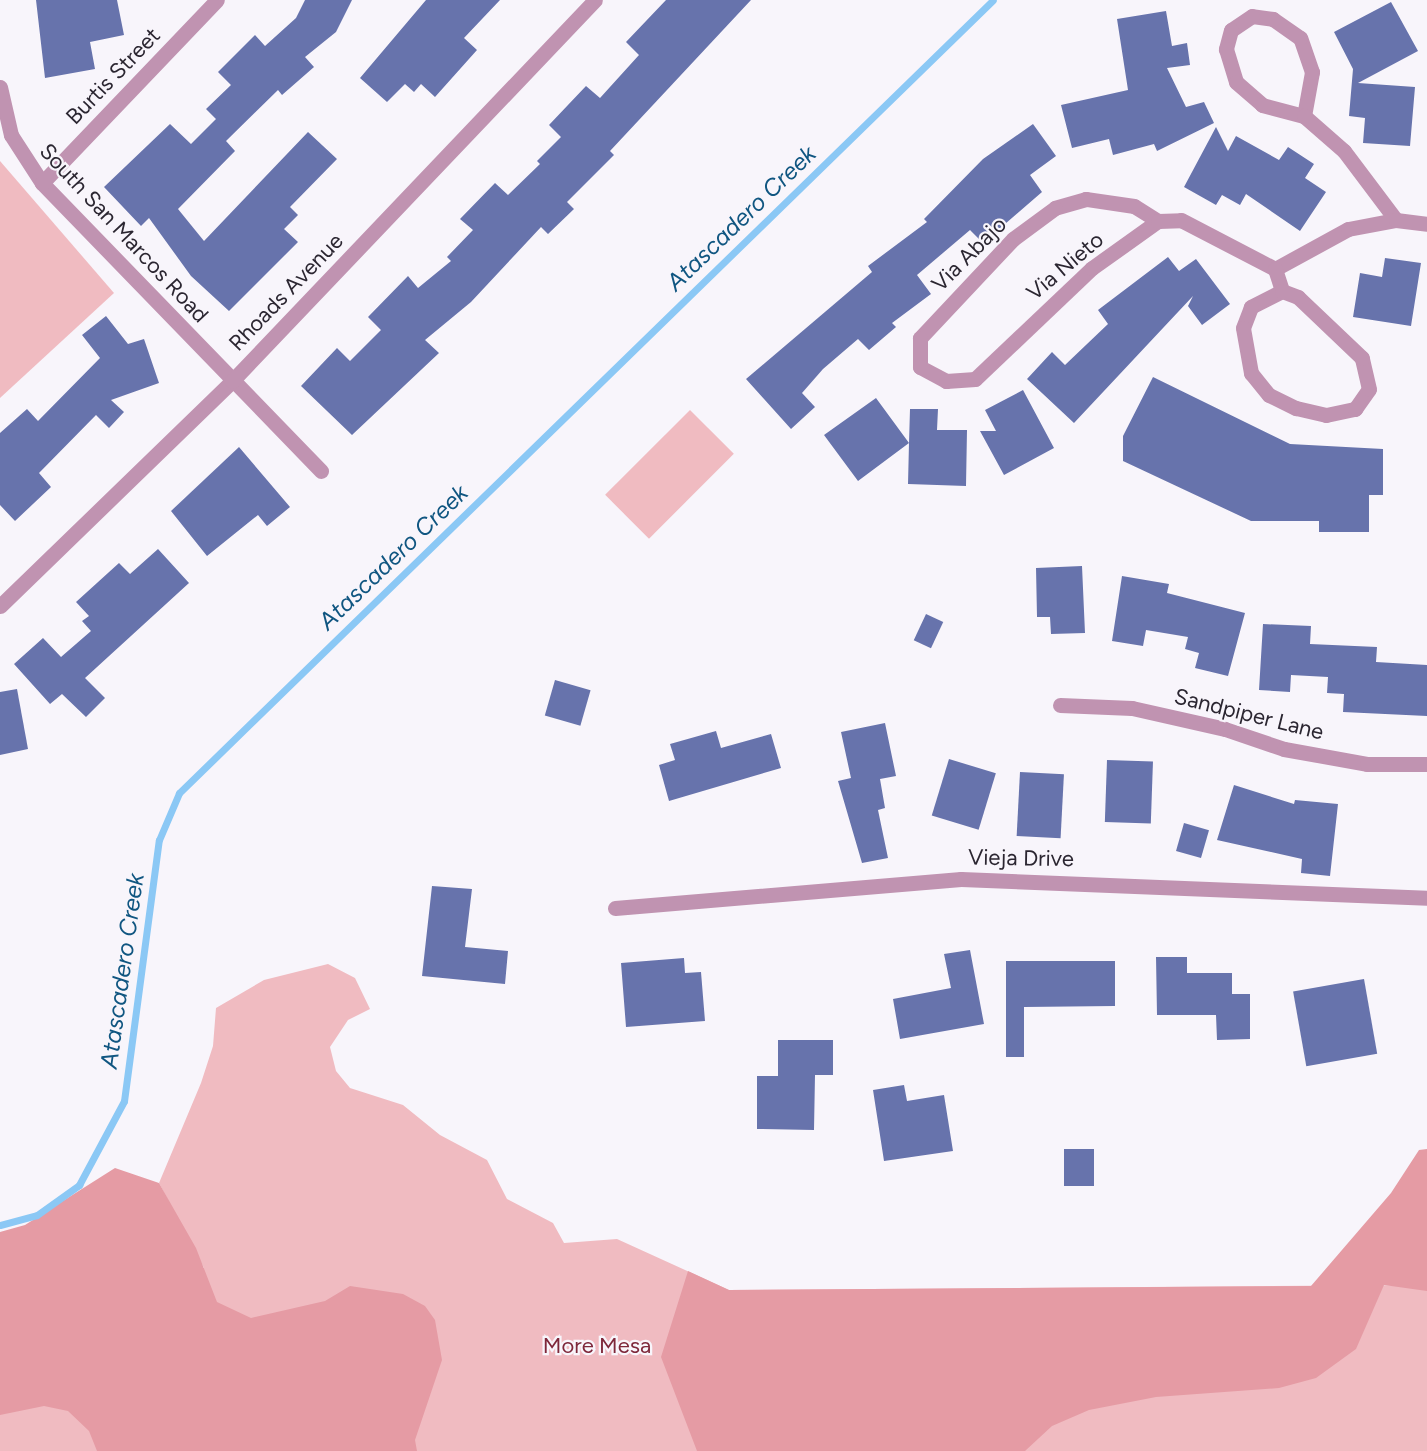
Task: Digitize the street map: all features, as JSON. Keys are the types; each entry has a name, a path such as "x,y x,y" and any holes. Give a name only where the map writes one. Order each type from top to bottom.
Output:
{"street":[{"name":"Burtis Street","path":"42,183 217,0"},
{"name":"Rhoads Avenue","path":"0,606 232,381 595,0"},
{"path":"1304,116 1312,72 1300,38 1273,19 1252,16 1231,30 1226,49 1236,82 1262,105 1304,116 1344,151 1396,220"},
{"name":"South San Marcos Road","path":"0,87 11,135 42,183 321,471"},
{"name":"Via Abajo","path":"920,338 1014,238 1055,208 1086,199 1134,206 1158,221"},
{"path":"1158,221 1181,220 1275,269 1282,291"},
{"path":"1275,269 1319,242 1348,229 1396,220 1427,224"},
{"name":"Via Nieto","path":"920,338 920,367 946,381 975,379 1092,268 1158,221"},
{"path":"1282,291 1298,297 1362,358 1369,389 1355,409 1326,415 1296,408 1269,395 1251,373 1243,328 1251,307 1282,291"},
{"name":"Sandpiper Lane","path":"1060,705 1132,708 1225,729 1284,749 1367,764 1427,764"},
{"name":"Vieja Drive","path":"615,909 961,879 1427,898"}],"green space":[{"path":"0,161 114,293 0,398"},
{"path":"690,410 734,454 649,539 605,495"},
{"name":"More Mesa","path":"328,964 355,978 370,1009 348,1020 330,1047 336,1071 350,1088 403,1105 440,1135 487,1160 507,1199 553,1223 564,1243 617,1239 729,1290 1427,1285 1427,1451 0,1451 0,1276 204,1268 159,1183 201,1083 213,1046 216,1008 264,980"}],"shaded area":[{"path":"1427,1149 1427,1291 1384,1285 1356,1349 1316,1378 1279,1388 1156,1397 1089,1410 1052,1426 1025,1451 697,1451 661,1357 688,1271 729,1290 1311,1286 1391,1193 1419,1150"},
{"path":"115,1168 159,1183 196,1248 217,1302 251,1318 325,1301 350,1286 403,1294 425,1306 435,1320 442,1360 415,1440 417,1451 97,1451 89,1431 68,1411 44,1406 0,1415 0,1232 25,1225"}],"building":[{"path":"36,0 117,0 124,35 90,42 95,69 45,78"},
{"path":"305,0 352,0 336,32 305,57 314,67 282,95 278,90 226,141 235,151 178,209 204,241 308,132 337,159 290,207 298,215 284,229 298,242 229,311 191,276 149,218 141,226 104,187 170,124 191,144 216,119 206,109 231,85 218,72 255,35 265,46 296,18"},
{"path":"426,0 500,0 464,38 477,50 435,97 421,84 414,92 405,84 387,102 360,78"},
{"path":"666,0 751,0 610,151 614,155 567,202 574,209 548,234 541,227 471,302 425,340 439,353 352,435 301,386 337,348 350,361 381,330 368,317 408,276 418,288 451,261 447,257 473,230 460,219 495,183 508,195 540,164 537,161 561,137 549,125 586,86 600,98 639,55 626,42"},
{"path":"1391,2 1418,51 1358,83 1415,87 1410,146 1363,143 1365,118 1349,116 1353,69 1334,32"},
{"path":"1166,11 1172,46 1187,43 1190,65 1167,68 1186,107 1204,102 1214,123 1157,151 1154,144 1113,155 1109,139 1072,148 1061,105 1128,90 1117,19"},
{"path":"1033,124 1056,156 1030,175 1042,192 983,243 970,230 917,275 931,294 892,323 896,327 869,350 858,339 823,369 802,393 815,407 791,429 746,379 872,272 868,266 927,222 924,219 983,159"},
{"path":"1216,127 1228,151 1236,136 1279,160 1288,147 1314,164 1305,178 1326,192 1300,231 1246,194 1240,205 1222,195 1216,205 1184,187"},
{"path":"1168,257 1179,271 1196,259 1230,304 1202,325 1188,306 1193,296 1074,423 1027,379 1052,352 1065,365 1108,324 1098,310"},
{"path":"1385,258 1421,263 1411,326 1353,317 1360,273 1382,277"},
{"path":"106,316 128,344 144,339 159,383 111,400 124,412 109,428 96,415 39,473 51,487 15,521 0,505 0,433 27,409 38,421 100,358 82,335"},
{"path":"1153,377 1290,444 1383,449 1383,495 1369,495 1369,532 1319,532 1319,521 1251,521 1123,461 1123,436"},
{"path":"1023,390 1054,448 1004,475 980,431 996,431 985,410"},
{"path":"876,398 909,443 858,481 824,435"},
{"path":"910,409 938,409 937,430 967,430 966,486 908,484"},
{"path":"239,447 290,507 267,526 258,515 207,556 171,511"},
{"path":"158,549 189,583 85,678 105,698 86,717 62,694 50,704 14,664 43,638 61,657 91,631 82,621 89,616 76,602 119,563 130,574"},
{"path":"1082,566 1085,633 1051,634 1050,617 1037,617 1036,568"},
{"path":"1122,576 1169,584 1167,593 1245,613 1228,676 1195,668 1199,653 1185,649 1188,637 1146,630 1143,646 1112,641"},
{"path":"926,614 943,622 931,648 914,640"},
{"path":"1263,624 1311,626 1310,644 1377,647 1376,662 1427,665 1427,716 1343,712 1344,694 1327,693 1328,677 1291,675 1290,692 1259,690"},
{"path":"555,680 591,690 580,726 545,716"},
{"path":"17,689 28,749 0,755 0,692"},
{"path":"885,723 896,776 880,779 885,808 878,810 888,858 862,863 838,781 851,778 841,732"},
{"path":"716,731 721,748 771,734 781,768 669,801 659,765 675,760 670,744"},
{"path":"949,759 996,773 979,830 932,815"},
{"path":"1107,760 1153,762 1151,824 1105,822"},
{"path":"1020,772 1064,774 1061,838 1017,836"},
{"path":"1234,785 1294,804 1295,800 1338,804 1330,876 1301,873 1302,859 1217,840"},
{"path":"1184,823 1209,830 1201,858 1176,851"},
{"path":"432,886 472,889 465,947 508,951 505,984 422,976"},
{"path":"970,950 984,1024 900,1039 893,999 951,988 944,954"},
{"path":"1156,957 1187,957 1187,973 1232,973 1232,994 1250,994 1250,1039 1217,1040 1216,1015 1157,1015"},
{"path":"684,958 685,973 701,972 705,1021 626,1027 621,963"},
{"path":"1006,961 1115,961 1115,1006 1024,1007 1024,1057 1006,1057"},
{"path":"1364,979 1377,1054 1306,1066 1293,992"},
{"path":"778,1040 833,1040 833,1075 815,1075 814,1130 757,1129 757,1076 778,1076"},
{"path":"904,1085 907,1101 944,1095 953,1151 884,1161 873,1090"},
{"path":"1064,1149 1094,1149 1094,1186 1064,1186"}],"waterway":[{"name":"Atascadero Creek","path":"0,1225 37,1215 79,1185 124,1101 159,840 179,793 993,0"}]}
